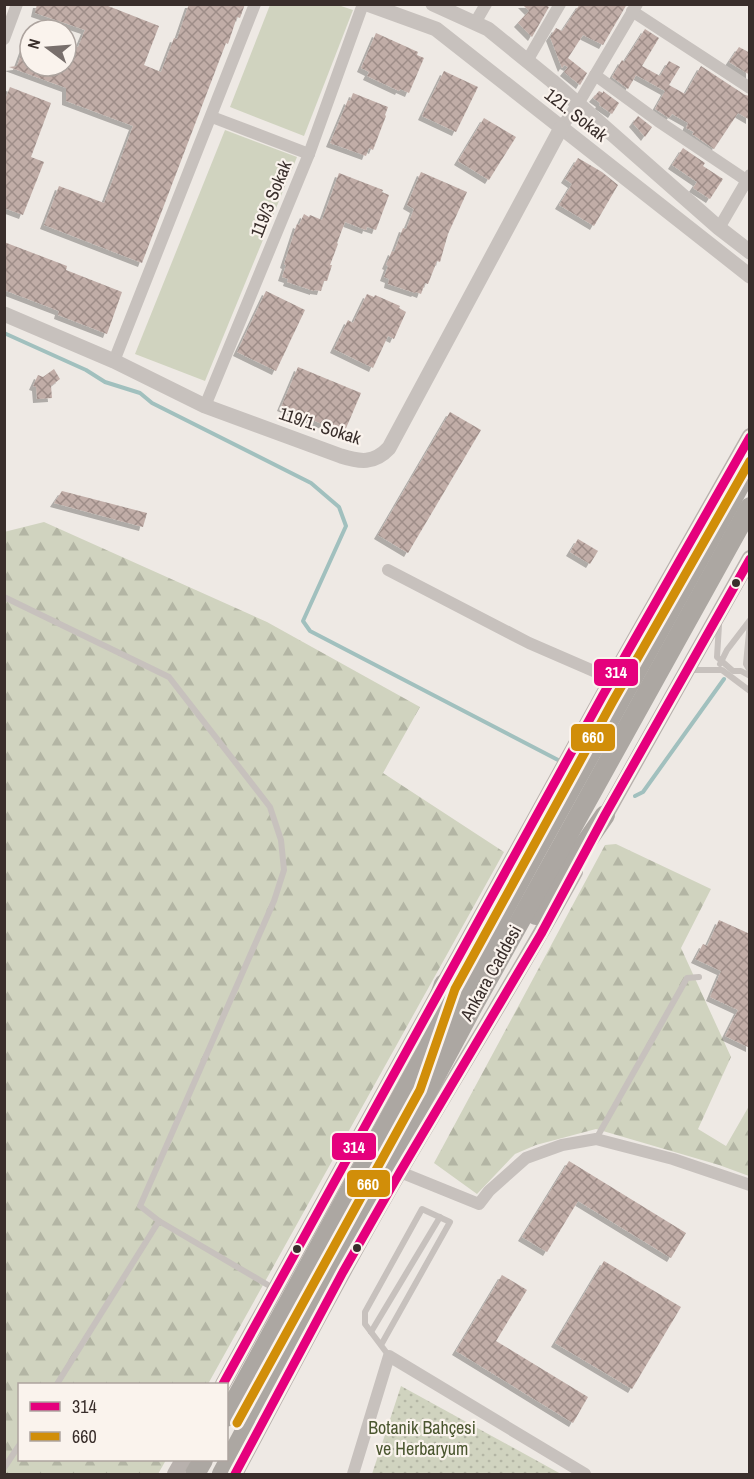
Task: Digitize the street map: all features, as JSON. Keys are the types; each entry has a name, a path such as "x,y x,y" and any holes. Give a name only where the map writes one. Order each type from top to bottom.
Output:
{"highway":[{"name":"Ankara Caddesi","path":"409,1084 750,467"},
{"name":"Ankara Caddesi","path":"222,1474 474,1004 750,507"},
{"path":"474,1004 605,815"},
{"path":"228,1413 409,1084 444,984"}],"main road":[{"name":"Ankara Caddesi","path":"224,1383 612,679 750,436"},
{"name":"Ankara Caddesi","path":"235,1474 343,1272 541,934 605,815 750,558"}],"street":[{"path":"4,39 17,4"},
{"path":"114,361 255,4"},
{"name":"121. Sokak","path":"365,4 436,29 750,276"},
{"name":"119/3 Sokak","path":"206,406 309,154 365,4"},
{"path":"475,23 486,4"},
{"path":"527,61 560,4"},
{"path":"436,29 442,6"},
{"name":"121. Sokak","path":"442,6 488,29 578,104 719,228 750,252"},
{"path":"561,128 578,104 634,8 750,88"},
{"path":"595,75 658,121 748,177 719,228"},
{"path":"212,117 309,154"},
{"name":"119/1. Sokak","path":"4,314 114,361 206,406 341,456 357,461 370,460 382,455 389,448 561,128"},
{"path":"388,570 529,643 612,679"},
{"path":"400,1172 479,1204 489,1191 526,1158 562,1145 596,1139 673,1159 750,1185"},
{"path":"353,1474 389,1356 585,1474"}],"lane":[{"path":"4,597 169,677 270,807 281,840 284,870 274,901 140,1206 159,1221 275,1289"},
{"path":"720,611 717,657 733,671 741,671 750,676"},
{"path":"750,621 719,664 722,670 750,692"},
{"path":"750,621 746,664 750,671"},
{"path":"686,671 722,670"},
{"path":"596,1139 687,978 699,977"},
{"path":"381,1345 450,1222 422,1209 365,1312 366,1324 371,1332 389,1356"},
{"path":"371,1332 440,1217"},
{"path":"58,1383 159,1221"},
{"path":"4,1468 18,1447"}],"green space":[{"path":"270,5 338,5 353,10 304,136 230,107"},
{"path":"225,130 297,157 205,381 135,354"},
{"path":"44,522 267,622 420,707 383,773 504,852 209,1383 18,1383 18,1461 165,1461 158,1474 5,1474 4,532"},
{"path":"616,844 711,889 681,948 731,1057 698,1129 726,1146 749,1106 749,1176 596,1129 536,1145 515,1154 477,1194 434,1163 605,845"},
{"name":"Botanik Bahçesi ve Herbaryum","path":"401,1386 561,1474 372,1474"}],"building":[{"path":"37,4 103,4 159,26 144,65 161,72 174,38 177,39 189,4 245,4 240,18 237,17 228,44 226,43 142,263 44,225 59,186 104,203 133,126 66,101 66,88 39,78 78,78 78,47 85,30 78,28 78,18 50,18 35,13"},
{"path":"522,4 544,4 549,7 532,37 518,23 529,11"},
{"path":"580,4 627,4 603,45 583,35 568,58 587,73 580,85 564,72 568,67 564,65 562,68 550,37 556,28 562,31"},
{"path":"645,29 659,38 642,66 660,76 669,61 680,67 669,85 685,94 701,66 750,96 750,120 738,113 714,149 686,128 688,123 672,114 669,118 655,109 665,91 636,75 628,89 612,77"},
{"path":"376,33 418,52 417,55 424,58 409,93 400,89 399,91 367,76 369,72 361,68"},
{"path":"739,47 750,53 750,75 729,62"},
{"path":"444,71 478,87 456,132 422,116"},
{"path":"10,87 51,103 31,157 44,162 23,215 4,208 4,102"},
{"path":"599,91 603,93 603,91 619,103 612,114 593,98"},
{"path":"353,93 388,107 373,150 369,148 366,156 330,143"},
{"path":"638,116 652,127 645,137 633,123"},
{"path":"484,118 516,137 489,180 458,161"},
{"path":"683,148 705,163 703,166 723,179 710,199 693,188 697,182 672,165"},
{"path":"578,158 602,172 618,185 594,226 559,205 572,184 565,179"},
{"path":"421,172 467,192 448,234 440,262 437,261 428,284 425,283 421,294 388,284 389,279 384,277 392,251 394,252 403,228 406,229 414,209 407,205"},
{"path":"339,173 383,190 382,192 389,195 376,230 367,227 366,230 345,222 327,281 324,281 321,291 287,282 288,279 282,277 286,265 284,264 297,224 299,225 304,214 322,220"},
{"path":"4,242 67,266 66,270 122,292 107,334 58,315 59,311 4,290"},
{"path":"266,291 305,310 276,371 237,352"},
{"path":"367,294 400,306 399,308 406,312 394,339 388,336 373,368 334,349 348,320 353,323"},
{"path":"298,367 361,393 344,433 281,407"},
{"path":"54,369 60,379 51,386 52,398 37,399 36,387 33,386 38,375 43,377"},
{"path":"450,412 481,430 408,553 378,535"},
{"path":"62,491 147,513 143,527 54,503"},
{"path":"578,539 598,551 590,564 570,552"},
{"path":"719,920 750,934 750,1048 725,1036 738,1010 710,997 721,971 695,959 703,944 707,946"},
{"path":"569,1161 686,1233 671,1258 578,1201 547,1252 522,1237"},
{"path":"604,1261 681,1307 632,1389 555,1343"},
{"path":"502,1275 527,1290 496,1341 588,1397 573,1423 456,1351"}],"waterway":[{"path":"4,333 86,370 105,382 140,393 152,403 311,483 339,507 346,526 303,621 310,631 560,761"},
{"path":"635,796 643,792 724,679"}],"transit line":[{"name":"314","path":"224,1383 603,695 750,437"},
{"name":"660","path":"237,1423 420,1090 455,989 613,701 750,461"},
{"name":"314","path":"235,1474 343,1272 541,934 605,815 750,559"}]}
